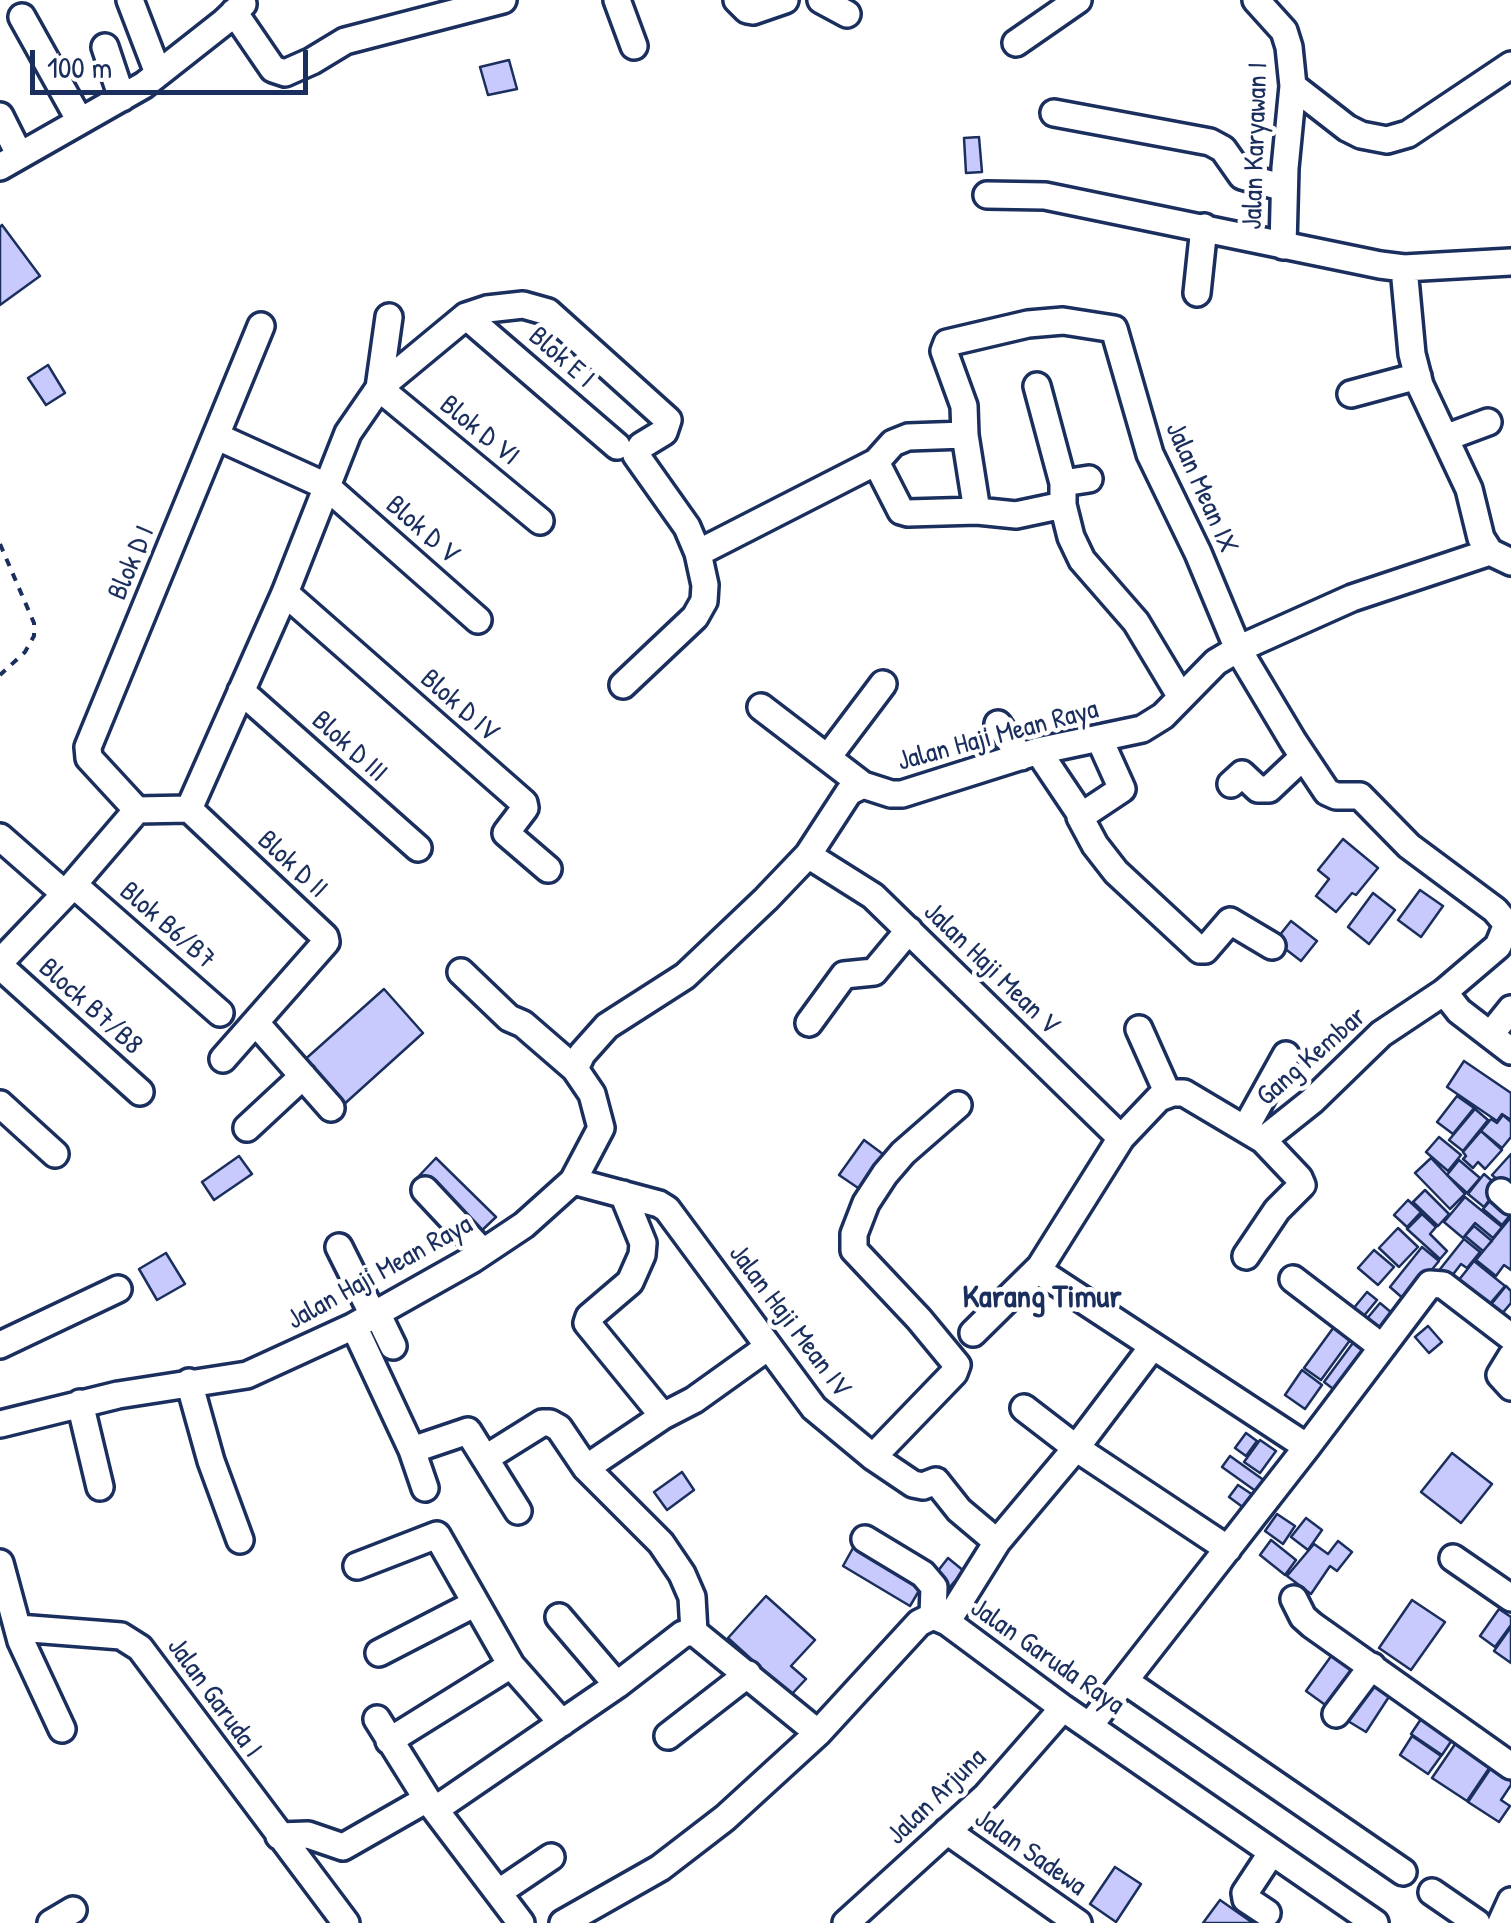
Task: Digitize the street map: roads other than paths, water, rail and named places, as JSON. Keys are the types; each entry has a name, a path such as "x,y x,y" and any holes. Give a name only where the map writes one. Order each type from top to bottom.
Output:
{"street":[{"path":"130,0 158,73"},
{"path":"0,116 9,161 122,98 240,6 273,70 285,73 312,62 344,41 503,0"},
{"path":"617,0 634,46"},
{"path":"737,0 753,11 785,0"},
{"path":"821,0 847,14"},
{"path":"1016,43 1078,0"},
{"name":"Jalan Karyawan I","path":"1256,0 1284,31 1293,86 1283,246"},
{"path":"22,17 80,121"},
{"path":"105,47 122,98"},
{"path":"1293,86 1348,128 1386,140 1408,134 1511,66"},
{"path":"1054,113 1210,142 1223,150 1242,176 1284,188"},
{"path":"987,194 1045,196 1404,268 1511,262"},
{"path":"1197,293 1204,227"},
{"path":"1404,268 1412,354 1418,376 1469,489 1481,538 1501,557"},
{"path":"0,964 70,890 137,810 189,810 285,594 348,433 379,388 466,316 487,309 538,307 548,312 668,420 660,435 641,446 636,454 640,466 687,527 698,553 705,585 704,602 695,616 623,685"},
{"name":"Blok E I","path":"466,316 617,446"},
{"path":"379,388 389,317"},
{"name":"Jalan Mean IX","path":"964,435 964,406 944,351 947,344 1028,324 1063,321 1110,327 1116,333 1124,375 1150,454 1242,656 1303,757 1326,792 1360,796 1409,846 1495,910 1505,943"},
{"name":"Blok D I","path":"137,810 89,758 88,747 262,326"},
{"path":"1352,394 1418,376"},
{"path":"1037,386 1071,537 1082,560 1136,622 1181,697"},
{"name":"Blok D VI","path":"379,388 540,521"},
{"path":"1445,438 1488,422"},
{"path":"698,553 876,462 894,444 908,437 964,435 977,511"},
{"name":"Blok D V","path":"218,438 326,486 478,620"},
{"path":"876,462 901,511 1029,515 1089,479"},
{"name":"Jalan Haji Mean Raya","path":"0,1424 80,1403 190,1382 247,1376 368,1318 524,1225 574,1181 601,1128 592,1094 576,1070 582,1054 607,1026 685,976 808,854 849,792 863,786 902,794 1030,754 1142,728 1163,716 1216,662 1242,656 1352,598 1501,557"},
{"name":"Blok D IV","path":"285,594 524,802 525,808 506,833 548,869"},
{"path":"828,756 883,684"},
{"name":"Blok D III","path":"241,691 418,848"},
{"path":"761,707 863,786"},
{"path":"998,724 1030,754 1081,815 1094,844 1116,872 1200,950 1230,922 1272,946"},
{"path":"1081,815 1122,790 1099,738"},
{"path":"1230,784 1242,774 1258,789 1269,789 1303,757"},
{"name":"Blok D II","path":"189,810 325,937 325,946 223,1059"},
{"name":"Blok B6/B7","path":"0,836 220,1013"},
{"name":"Jalan Haji Mean V","path":"808,854 873,896 1121,1138"},
{"path":"809,1023 844,975 874,972 909,930"},
{"name":"Gang Kembar","path":"1168,1094 1184,1093 1254,1134 1312,1101 1381,1034 1444,992 1505,943"},
{"name":"Block B7/B8","path":"0,964 140,1092"},
{"path":"461,972 509,1018 528,1028 576,1070"},
{"path":"1444,992 1460,1011 1511,1051"},
{"path":"1490,1035 1511,1009"},
{"path":"256,1023 332,1108"},
{"path":"973,1332 1040,1267 1121,1138 1168,1094 1140,1029"},
{"path":"1246,1256 1277,1210 1302,1185 1300,1178 1254,1134 1286,1055"},
{"path":"247,1128 304,1076"},
{"path":"0,1104 55,1154"},
{"path":"873,1457 954,1373 957,1365 854,1250 852,1243 866,1204 885,1174 958,1105"},
{"name":"Jalan Haji Mean IV","path":"574,1181 667,1209 814,1408 873,1457 918,1486 936,1481 959,1510 997,1542"},
{"path":"425,1190 484,1252"},
{"path":"624,1194 643,1243 642,1256 630,1282 587,1323 663,1416"},
{"path":"339,1246 368,1318 425,1488"},
{"path":"1040,1267 1045,1275 1308,1447"},
{"path":"1293,1279 1382,1347"},
{"path":"1090,1724 1308,1447 1430,1284 1436,1282 1511,1337"},
{"path":"0,1345 118,1289"},
{"path":"368,1318 393,1346"},
{"path":"940,1619 1153,1346"},
{"path":"586,1468 694,1400 768,1347"},
{"path":"1511,1357 1500,1376 1511,1387"},
{"path":"190,1382 210,1461 240,1540"},
{"path":"80,1403 100,1486"},
{"path":"1024,1408 1076,1448 1228,1548"},
{"path":"486,1458 542,1423 550,1422 559,1428 586,1468 661,1543 682,1574 692,1597 694,1632"},
{"path":"412,1450 466,1430 518,1511"},
{"path":"358,1566 438,1535 510,1666 562,1723"},
{"path":"865,1539 923,1574 934,1587 940,1619"},
{"path":"1453,1558 1511,1598"},
{"path":"0,1563 13,1641 62,1729"},
{"path":"1294,1599 1312,1626 1511,1766"},
{"path":"378,1653 474,1604"},
{"path":"559,1617 618,1684"},
{"name":"Jalan Garuda Raya","path":"563,1923 689,1848 818,1733 919,1622 940,1619 1375,1923"},
{"path":"278,1836 308,1835 342,1847 432,1804 562,1723 683,1634 694,1632 818,1733"},
{"name":"Jalan Garuda I","path":"13,1641 121,1636 140,1648 346,1923"},
{"path":"510,1666 383,1730 432,1804 521,1923"},
{"path":"1336,1714 1372,1666"},
{"path":"668,1736 748,1674"},
{"path":"1125,1681 1403,1872"},
{"name":"Jalan Arjuna","path":"846,1923 986,1796 1063,1708"},
{"name":"Jalan Sadewa","path":"947,1831 1078,1923"},
{"path":"1267,1913 1246,1899 1245,1894 1272,1852"},
{"path":"499,1892 550,1857"},
{"path":"1432,1892 1477,1923"},
{"path":"1501,1923 1511,1901"}],"district":[{"name":"Karang Timur","path":"1042,1298"}]}
